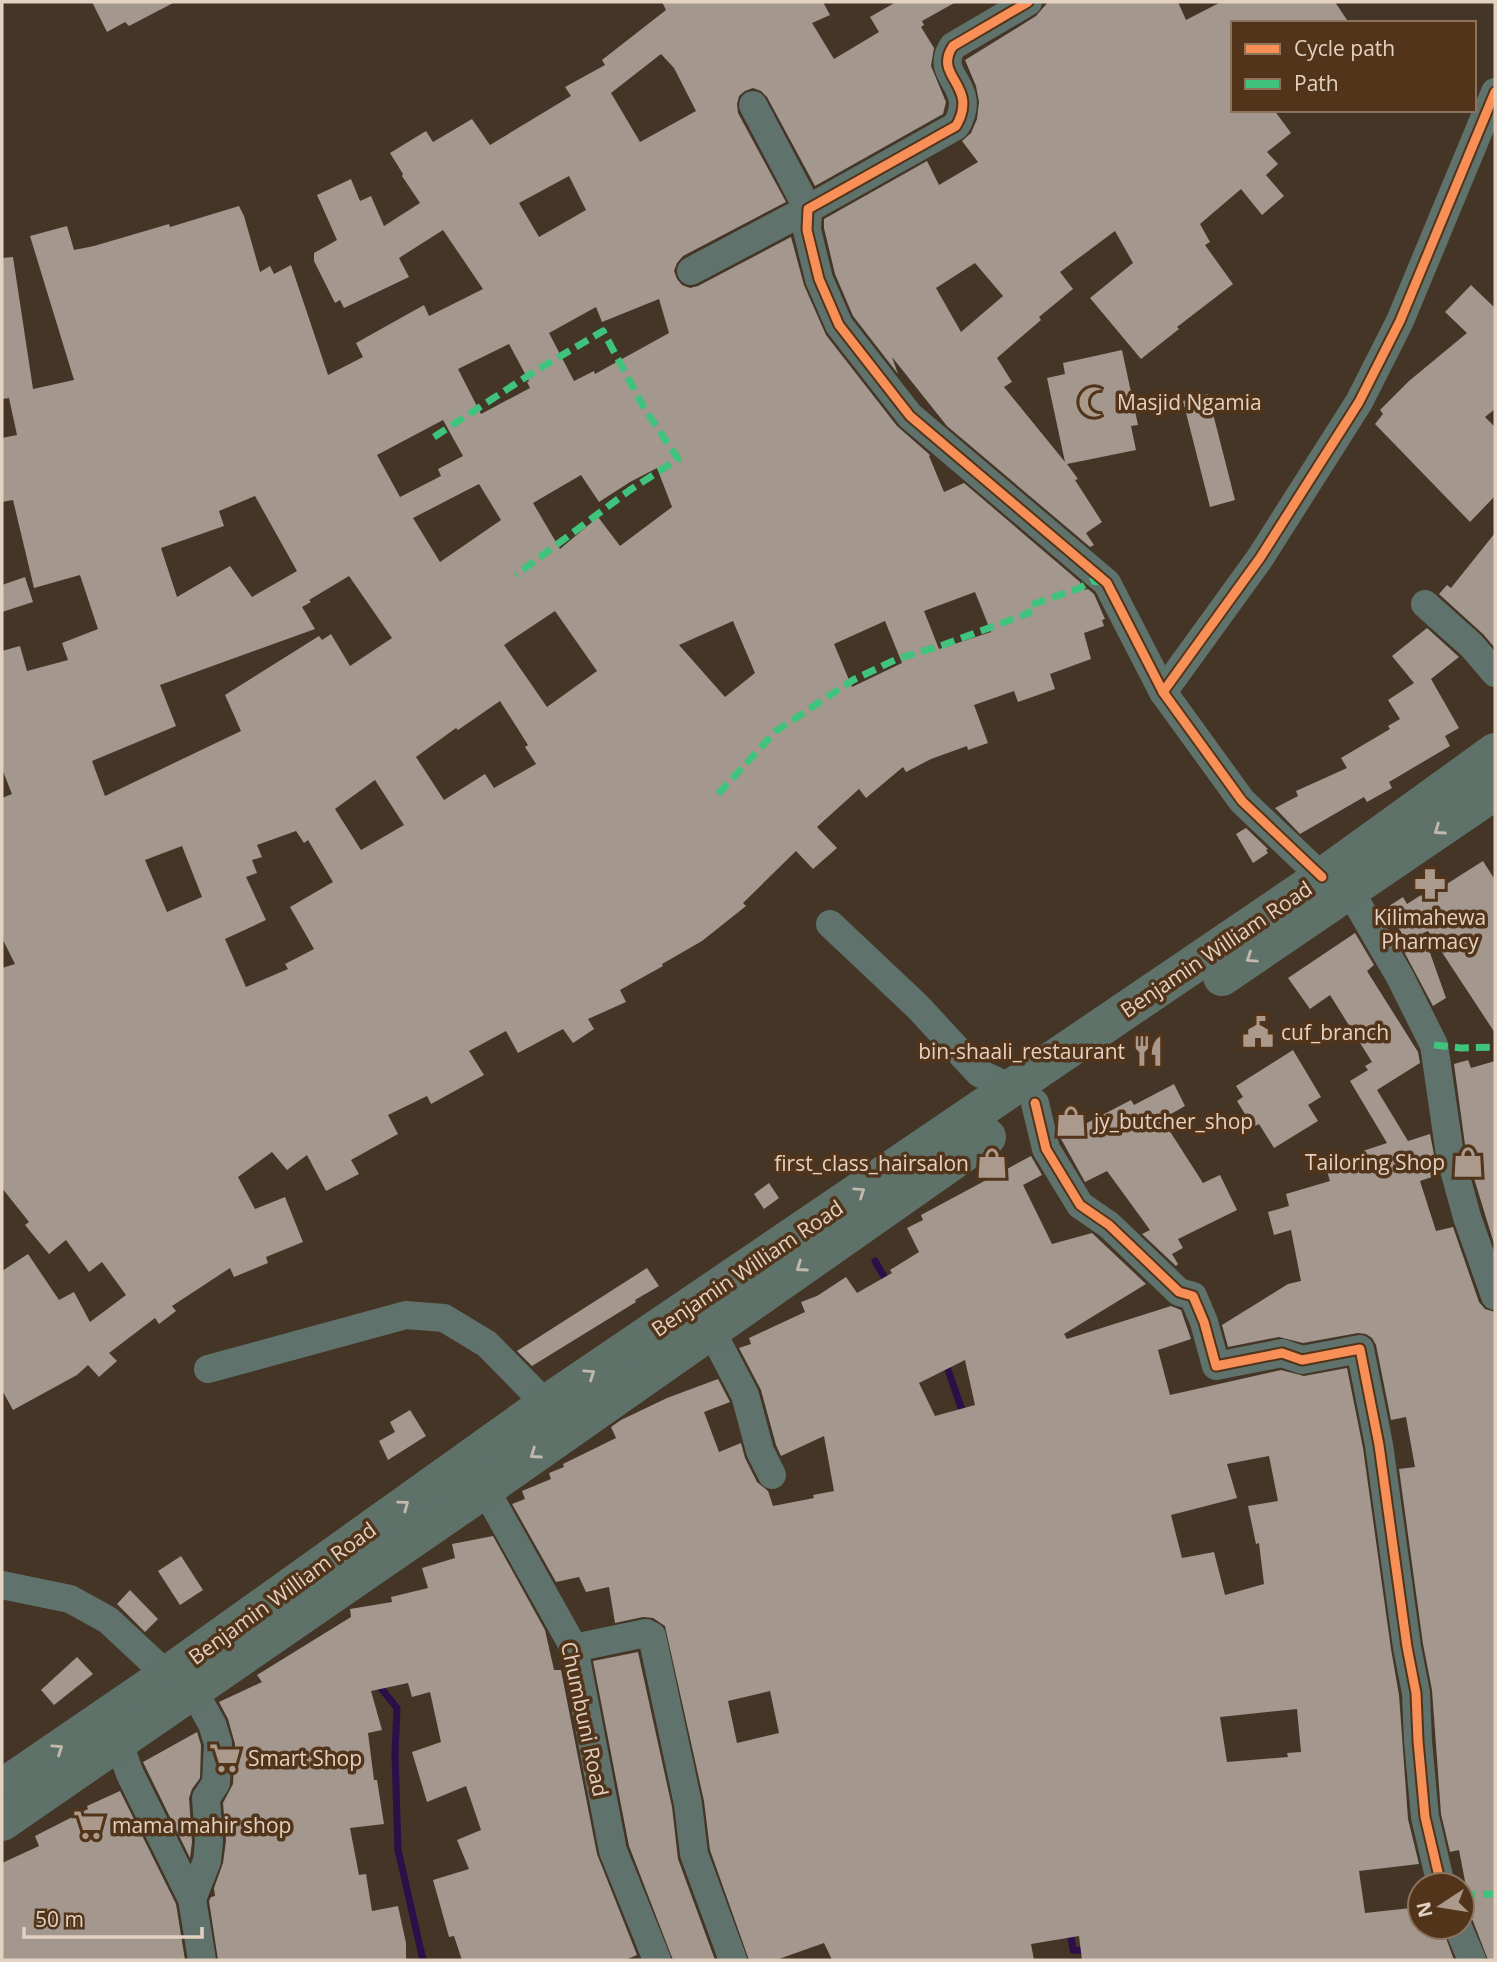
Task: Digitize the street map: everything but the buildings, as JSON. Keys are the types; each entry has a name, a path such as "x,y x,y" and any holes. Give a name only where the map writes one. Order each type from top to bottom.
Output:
{"main road":[{"name":"Benjamin William Road","path":"1336,884 1495,752"},
{"name":"Benjamin William Road","path":"2,1822 118,1741 180,1682 546,1404 1024,1096 1336,884 1495,791"},
{"name":"Benjamin William Road","path":"2,1788 180,1682 485,1489 711,1330 1024,1096"}],"street":[{"path":"691,271 957,126 964,114 964,99 947,65 946,56 953,47 1028,2"},
{"path":"1163,692 1260,558 1359,402 1400,321 1495,92"},
{"path":"754,106 808,209 807,230 819,279 839,325 910,416 1107,583 1163,692 1242,801 1336,884 1400,977 1434,1045 1451,1155 1467,1217 1495,1296"},
{"path":"1425,604 1472,646 1495,673"},
{"path":"830,924 918,1007 979,1073 1024,1096 1046,1149 1080,1205 1109,1225 1179,1292 1193,1296 1204,1322 1216,1366 1282,1353 1302,1360 1360,1349 1379,1445 1406,1641 1416,1693 1425,1816 1438,1871"},
{"path":"208,1368 406,1315 444,1318 487,1344 546,1404"},
{"path":"711,1330 745,1395 760,1451 772,1475"},
{"name":"Chumbuni Road","path":"485,1489 574,1647 613,1851 657,1960"},
{"path":"2,1585 70,1599 108,1620 180,1682 212,1724 218,1742 216,1783 206,1798 209,1842 207,1861 192,1899"},
{"path":"574,1647 646,1633 653,1636 688,1804 694,1854 733,1960"},
{"path":"118,1741 130,1774 192,1899 202,1960"},
{"path":"1464,1941 1472,1960"}],"waterway":[{"path":"875,1261 889,1285"},
{"path":"945,1361 964,1416"},
{"path":"376,1682 397,1708 395,1753 398,1850 423,1960"},
{"path":"1070,1930 1073,1950 1090,1951"}],"marked path":[{"path":"434,437 532,373 603,331 643,406 678,459 630,490 516,575"},
{"path":"718,794 776,731 853,680 897,659 1029,613 1028,606 1080,588 1092,581 1107,583"},
{"path":"1434,1045 1461,1048 1495,1047"},
{"path":"1476,1895 1495,1894"}],"cycle path":[{"path":"1028,2 953,46 948,57 948,66 963,101 956,126 808,209 807,230 819,279 839,325 910,416 1107,583 1163,692 1242,801 1322,877"},
{"path":"1163,692 1260,558 1359,402 1400,321 1495,92"},
{"path":"1035,1103 1046,1149 1080,1205 1109,1225 1179,1292 1193,1296 1204,1322 1216,1366 1282,1353 1302,1360 1360,1349 1379,1445 1407,1647 1416,1693 1425,1817 1438,1871"}],"place":[{"name":"Masjid Ngamia","path":"1094,402"},
{"name":"Kilimahewa Pharmacy","path":"1430,884"},
{"name":"cuf_branch","path":"1258,1032"},
{"name":"bin-shaali_restaurant","path":"1148,1051"},
{"name":"jy_butcher_shop","path":"1071,1121"},
{"name":"Tailoring Shop","path":"1468,1162"},
{"name":"first_class_hairsalon","path":"992,1163"},
{"name":"Smart Shop","path":"225,1758"},
{"name":"mama mahir shop","path":"89,1825"}]}
